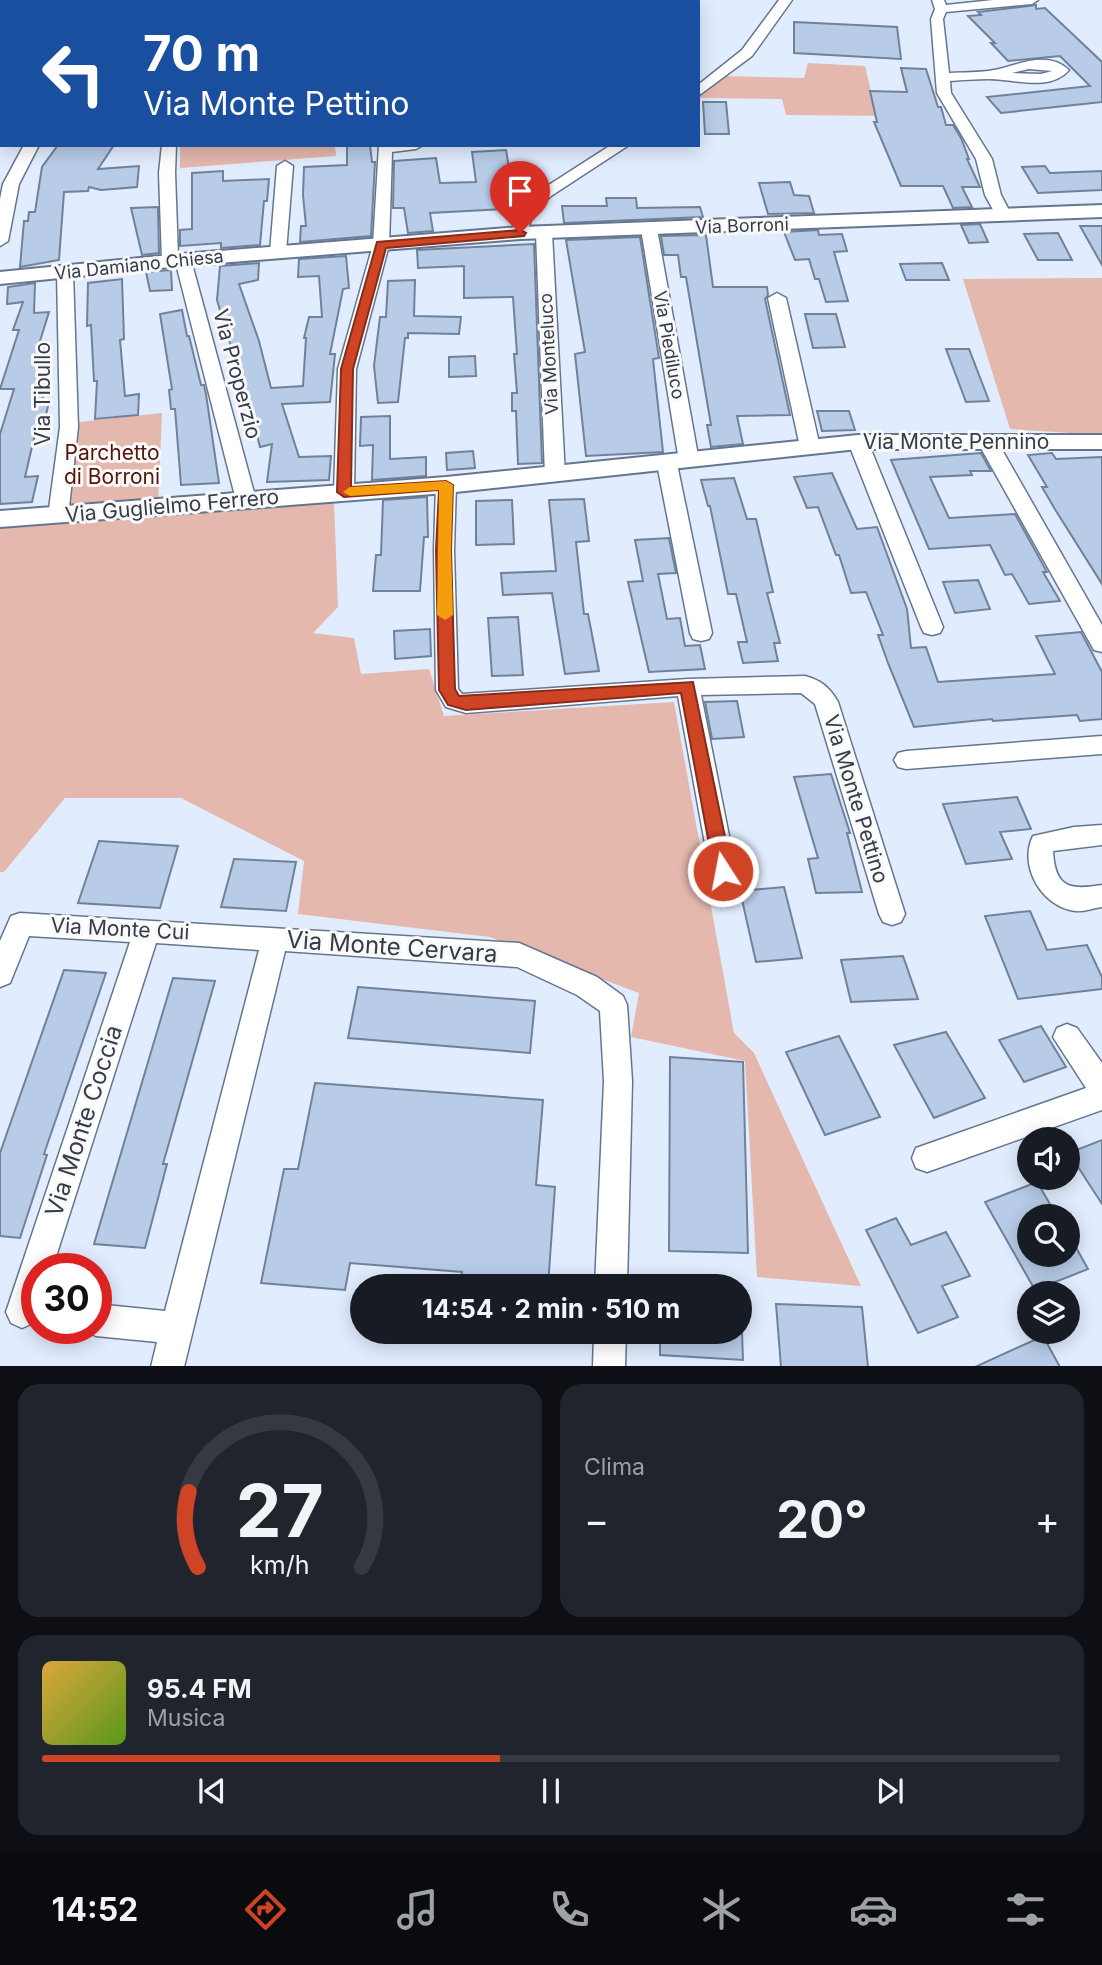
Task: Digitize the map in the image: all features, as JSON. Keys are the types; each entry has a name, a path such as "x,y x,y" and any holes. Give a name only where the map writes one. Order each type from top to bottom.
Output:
{"street":[{"path":"700,90 747,53 786,0"},
{"path":"1003,214 993,195 984,159 944,93 937,19 939,4 1032,0"},
{"path":"944,77 999,75"},
{"path":"0,241 10,184 31,147"},
{"name":"Via Properzio","path":"169,147 167,173 177,260 246,500"},
{"path":"344,492 347,369 381,245 385,148 395,147"},
{"path":"520,233 526,211 546,193 619,147"},
{"path":"278,252 285,166"},
{"name":"Via Borroni","path":"381,245 520,233 1102,211"},
{"name":"Via Piediluco","path":"649,229 678,463"},
{"name":"Via Monteluco","path":"544,233 555,475"},
{"name":"Via Damiano Chiesa","path":"0,278 177,260 381,245"},
{"name":"Via Tibullo","path":"58,516 69,427 65,272"},
{"path":"777,298 810,447"},
{"path":"987,440 1102,644"},
{"name":"Via Monte Pennino","path":"344,492 555,475 858,442 987,440 1102,443"},
{"path":"858,442 932,627"},
{"path":"678,463 701,634"},
{"name":"Via Monte Pettino","path":"446,485 444,550 447,690 454,701 466,704 688,687 805,684 818,692 825,702 892,914"},
{"name":"Via Guglielmo Ferrero","path":"0,519 344,492"},
{"path":"688,687 723,871"},
{"path":"906,760 1102,745"},
{"path":"1102,835 1042,843 1038,854 1046,877 1060,894 1075,900 1102,896"},
{"name":"Via Monte Cui","path":"0,975 10,923 275,939"},
{"name":"Via Monte Coccia","path":"20,1312 147,930"},
{"name":"Via Monte Cervara","path":"167,1366 275,939 519,955 587,986 613,1005 618,1082 611,1274"},
{"path":"1067,1037 1102,1087"},
{"path":"927,1158 1102,1096"},
{"path":"112,1322 176,1328"},
{"path":"609,1366 610,1344"}],"green space":[{"path":"808,63 865,66 873,100 895,116 786,115 782,99 700,98 724,76 804,78"},
{"path":"180,147 335,147 336,156 180,168"},
{"path":"1102,278 1102,435 1010,429 963,279"},
{"name":"Parchetto di Borroni","path":"162,413 158,507 59,516 70,423"},
{"path":"334,501 338,607 313,633 354,638 361,674 429,669 444,716 674,702 734,1033 754,1053 861,1286 757,1277 745,1061 631,1037 639,993 490,937 298,914 304,861 181,798 65,798 4,872 0,872 0,523"}],"building":[{"path":"1036,5 1036,9 1045,8 1102,62 1102,102 1001,113 987,97 1090,86 1060,56 1008,61 991,43 995,43 968,16 981,15 978,12"},
{"path":"794,22 897,27 901,59 794,53"},
{"path":"901,68 926,69 946,125 953,125 961,138 980,187 962,187 972,207 953,208 943,186 901,186 874,122 877,122 870,91 907,92"},
{"path":"703,102 726,102 729,134 705,134"},
{"path":"57,147 113,147 98,169 139,166 137,187 101,190 89,187 88,191 64,192 59,260 20,267 24,221 28,221 29,212 35,212 42,167"},
{"path":"347,147 370,147 372,162 375,162 371,236 300,242 301,226 306,226 304,167 347,165"},
{"path":"506,150 511,179 500,180 504,209 430,213 433,231 408,233 404,208 393,208 394,161 436,158 440,183 476,182 472,152"},
{"path":"1045,166 1050,173 1102,171 1102,190 1038,193 1022,167"},
{"path":"223,171 223,181 269,179 260,245 221,248 221,243 180,246 180,230 192,229 192,173"},
{"path":"790,182 794,195 809,196 814,213 768,214 759,183"},
{"path":"606,198 636,198 637,208 700,207 703,217 564,223 562,206 607,206"},
{"path":"158,207 159,253 142,255 131,208"},
{"path":"980,224 988,242 969,243 961,225"},
{"path":"1080,226 1102,226 1102,265"},
{"path":"818,230 819,235 842,234 847,251 834,252 848,301 826,302 809,259 795,260 784,232"},
{"path":"1058,233 1072,260 1038,260 1024,234"},
{"path":"706,235 713,287 767,287 768,295 765,299 790,415 737,416 743,444 711,447 707,425 711,425 686,277 681,277 678,255 664,255 661,236"},
{"path":"640,237 659,358 653,359 663,452 586,456 575,354 585,352 566,240"},
{"path":"534,244 542,463 518,464 516,411 512,411 512,393 517,393 513,297 464,298 464,266 418,268 417,250"},
{"path":"346,256 349,288 343,289 330,354 335,354 330,402 282,404 299,457 331,456 329,480 267,482 272,444 260,447 235,349 232,349 226,332 217,300 220,266 259,263 258,280 239,284 259,341 271,388 303,386 304,338 309,317 322,317 319,276 298,277 299,259"},
{"path":"942,263 949,280 906,280 900,264"},
{"path":"171,270 172,290 150,291 146,272"},
{"path":"122,279 124,339 120,340 125,396 139,394 138,415 95,419 97,381 94,381 91,325 87,326 88,283"},
{"path":"415,280 414,316 461,317 459,334 408,333 408,338 405,338 398,402 378,403 374,366 380,317 386,317 388,281"},
{"path":"35,283 34,313 49,312 40,341 46,341 38,370 52,369 42,401 49,401 45,420 38,421 25,477 38,476 32,502 0,504 0,434 14,389 0,389 19,330 13,330 23,302 7,304 8,287"},
{"path":"182,310 201,385 204,385 206,394 219,483 181,485 175,409 171,409 169,390 172,389 160,314"},
{"path":"805,314 836,314 845,347 813,348"},
{"path":"946,349 969,349 989,401 966,402"},
{"path":"475,356 476,376 449,377 449,357"},
{"path":"817,411 849,411 855,430 822,431"},
{"path":"390,416 390,459 426,457 426,476 372,480 373,445 360,446 361,417"},
{"path":"473,451 475,468 447,470 446,453"},
{"path":"981,453 991,471 970,471 972,475 930,477 949,518 1015,514 1060,601 1029,604 1012,574 1005,575 990,545 929,549 891,460"},
{"path":"1052,453 1056,459 1102,457 1102,584 1042,487 1047,487 1028,455"},
{"path":"832,473 857,529 877,527 907,609 911,648 926,647 938,682 1055,674 1036,636 1081,632 1102,672 1102,719 1080,721 1077,715 992,719 914,727 878,635 883,635 866,592 851,593 839,555 836,555 818,507 807,508 794,477"},
{"path":"734,478 747,519 756,519 773,592 767,593 780,643 774,643 778,661 743,663 738,642 747,642 736,594 728,594 710,506 701,480"},
{"path":"427,497 428,537 424,537 420,591 373,591 376,555 381,555 383,500"},
{"path":"584,499 589,541 576,542 584,614 588,614 599,671 565,674 552,593 503,595 501,573 556,571 549,500"},
{"path":"512,500 514,544 476,545 476,501"},
{"path":"669,538 676,573 658,574 667,619 680,618 685,646 700,645 705,669 649,672 628,582 643,581 635,540"},
{"path":"978,580 990,609 955,613 943,582"},
{"path":"518,617 523,675 492,676 488,618"},
{"path":"430,629 431,656 395,659 394,631"},
{"path":"737,701 744,737 712,739 705,702"},
{"path":"831,774 850,833 847,833 862,892 816,893 808,859 818,858 794,777"},
{"path":"1017,797 1031,829 1000,832 1012,859 966,864 943,804"},
{"path":"99,841 178,846 160,908 78,903"},
{"path":"234,859 296,862 286,911 221,907"},
{"path":"784,887 802,958 756,962 740,891"},
{"path":"1030,911 1047,950 1087,945 1102,977 1102,989 1018,999 985,916"},
{"path":"903,956 918,999 851,1002 841,960"},
{"path":"64,970 106,973 44,1154 47,1155 20,1238 0,1236 0,1153"},
{"path":"173,978 215,981 163,1164 167,1164 145,1248 94,1244"},
{"path":"358,987 535,1001 530,1053 348,1038"},
{"path":"1041,1026 1066,1067 1024,1082 999,1040"},
{"path":"946,1032 985,1098 934,1118 894,1045"},
{"path":"839,1036 880,1117 825,1135 786,1052"},
{"path":"670,1057 743,1062 748,1253 669,1251"},
{"path":"315,1083 543,1100 536,1185 555,1187 549,1274 462,1274 350,1263 345,1290 261,1283 284,1169 298,1169"},
{"path":"1102,1140 1102,1204 1080,1170 1080,1149"},
{"path":"1017,1190 1042,1190 1050,1204 1017,1204 1017,1258 985,1202"},
{"path":"896,1218 911,1245 946,1232 970,1276 942,1286 958,1317 918,1333 866,1230"},
{"path":"1080,1255 1088,1269 1058,1281 1030,1281 1022,1267 1080,1267"},
{"path":"776,1304 862,1307 868,1366 781,1366"},
{"path":"660,1344 742,1344 743,1360 660,1355"},
{"path":"1025,1344 1047,1344 1059,1366 977,1366"}],"slow traffic":[{"path":"350,492 446,485 445,615"}],"route":[{"path":"520,233 381,245 347,369 344,492 446,485 444,550 447,690 454,701 466,704 688,687 723,871"}]}
